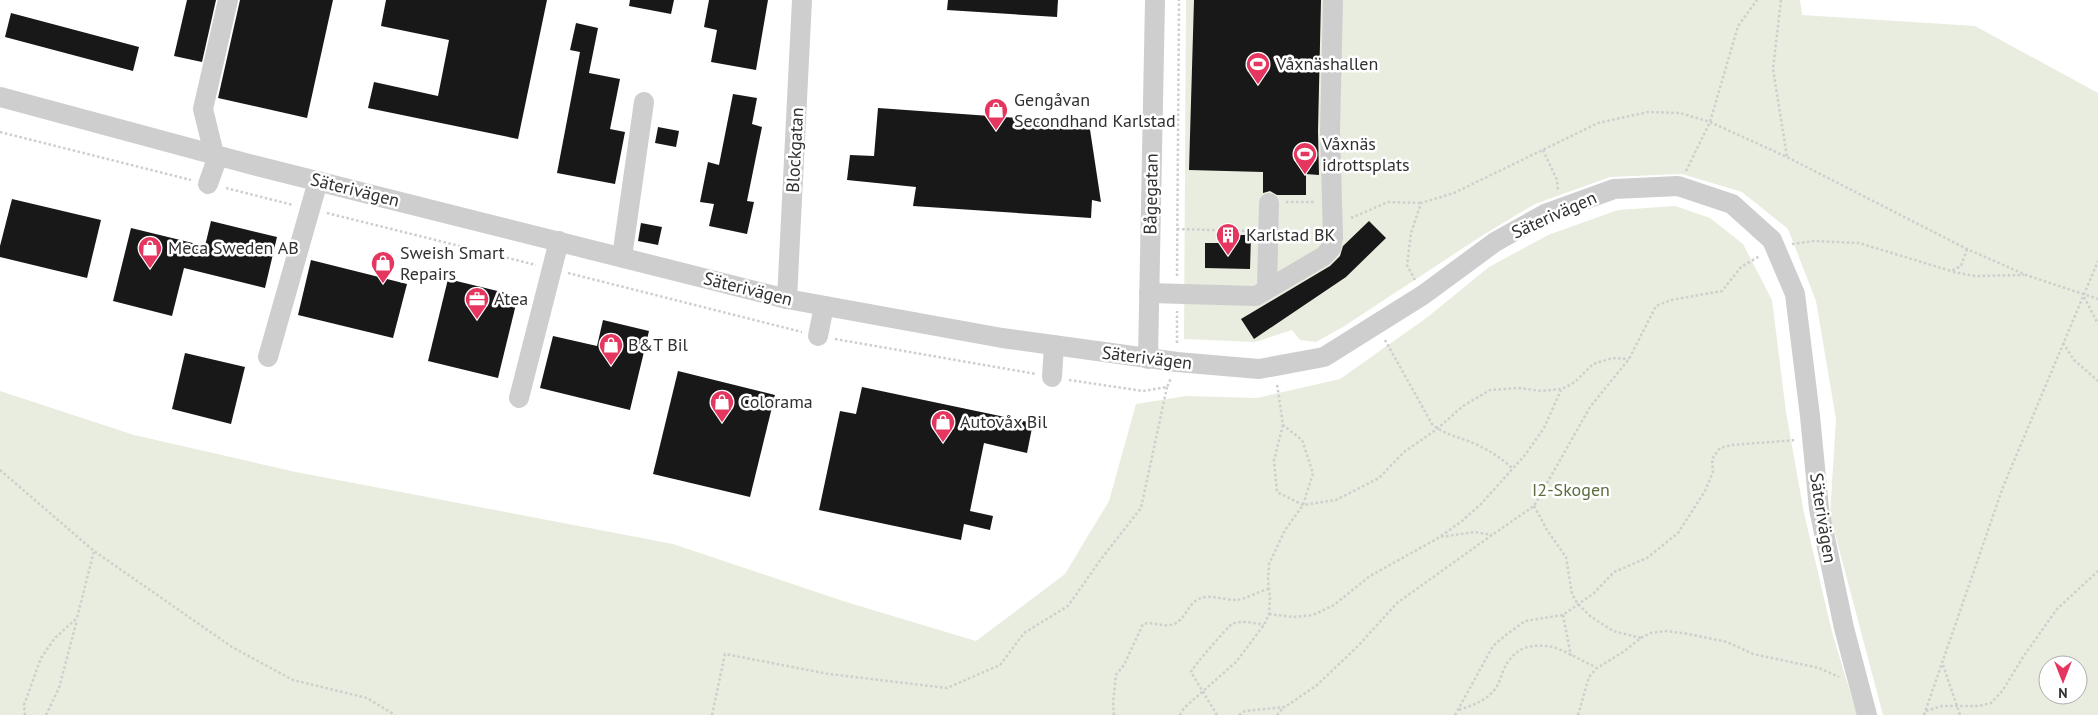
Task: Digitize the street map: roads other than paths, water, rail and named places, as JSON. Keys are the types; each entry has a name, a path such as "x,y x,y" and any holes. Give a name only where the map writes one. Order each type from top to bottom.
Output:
{"street":[{"path":"208,184 216,155 203,109 228,0"},
{"name":"Blockgatan","path":"787,299 802,0"},
{"name":"Bågegatan","path":"1148,359 1155,0"},
{"path":"1149,292 1177,292 1248,298 1256,296 1324,256 1331,248 1333,226 1330,131 1333,0"},
{"name":"Säterivägen","path":"0,97 216,155 787,299 1002,338 1148,359 1258,369 1324,357 1423,295 1495,242 1545,214 1614,189 1678,186 1732,204 1772,240 1795,294 1819,509 1844,628 1867,715"},
{"path":"622,257 644,102"},
{"path":"268,357 318,181"},
{"path":"1267,289 1269,202"},
{"path":"519,398 559,241"},
{"path":"818,336 824,306"},
{"path":"1052,377 1054,345"}],"place":[{"name":"Våxnäshallen","path":"1258,85"},
{"name":"Gengåvan Secondhand Karlstad","path":"996,131"},
{"name":"Våxnäs idrottsplats","path":"1305,175"},
{"name":"Karlstad BK","path":"1228,256"},
{"name":"Meca Sweden AB","path":"150,269"},
{"name":"Sweish Smart Repairs","path":"383,284"},
{"name":"Atea","path":"477,320"},
{"name":"B&T Bil","path":"611,366"},
{"name":"Colorama","path":"722,423"},
{"name":"Autovåx Bil","path":"943,443"}],"park label":[{"name":"I2-Skogen","path":"1571,490"}]}
